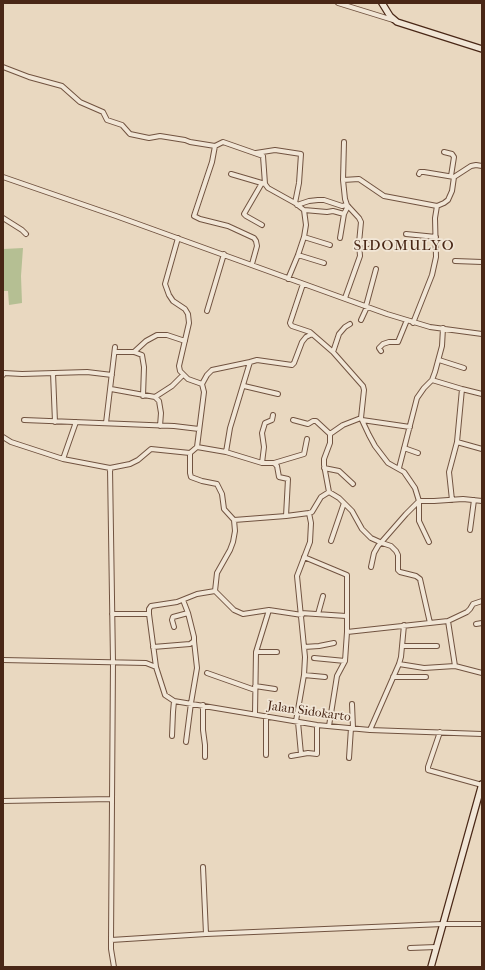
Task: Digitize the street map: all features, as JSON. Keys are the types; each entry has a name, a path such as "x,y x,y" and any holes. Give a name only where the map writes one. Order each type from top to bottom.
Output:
{"main road":[{"path":"382,3 393,20 482,49"},
{"path":"431,967 482,785"}],"street":[{"path":"338,3 393,20"},
{"path":"3,67 29,77 62,86 80,102 103,112 107,120 123,126 130,134 149,138 160,136 215,146 223,142 261,155 264,158 263,183 244,214 262,225"},
{"path":"344,142 343,180 345,199 347,205 360,220 360,256 346,298"},
{"path":"215,146 212,162 194,216 228,226 254,238 257,246 252,264"},
{"path":"256,153 275,150 301,154 296,204"},
{"path":"343,180 359,179 384,196 437,206 448,200 452,191 454,157 452,154 444,152"},
{"path":"419,174 420,172 424,172 453,177 471,166 482,166"},
{"path":"231,174 263,183 268,188 304,210 327,212 333,211 344,214"},
{"path":"3,177 413,322 482,334"},
{"path":"296,204 324,200 342,206 347,205"},
{"path":"340,238 347,205"},
{"path":"413,322 436,257 435,218 437,206"},
{"path":"288,279 304,237 306,225 304,210"},
{"path":"3,218 26,234"},
{"path":"406,234 436,236"},
{"path":"304,237 330,245"},
{"path":"178,238 165,284 166,290 173,301 185,309 188,314 189,324 179,366 180,371 188,379 202,384"},
{"path":"359,243 368,244"},
{"path":"207,310 224,254"},
{"path":"298,254 324,263"},
{"path":"455,261 482,262"},
{"path":"361,320 376,269"},
{"path":"303,284 290,323 292,326 310,332 333,352 364,388 362,419 369,435 388,463 404,472 414,488 419,501 419,521 429,542"},
{"path":"381,351 379,348 383,344 388,342 398,342 407,320"},
{"path":"333,352 340,334 345,327 350,324"},
{"path":"399,468 417,398 432,380 439,360 444,328"},
{"path":"3,437 11,442 64,459 110,468 130,464 138,460 151,449 190,453 197,447 204,392 202,384 212,370 257,360 292,365 294,364 302,342 306,337 312,334"},
{"path":"134,352 146,341 157,335 166,335 185,341"},
{"path":"106,423 115,349 134,352 143,357 143,396"},
{"path":"439,360 464,368"},
{"path":"226,452 230,428 244,386 250,362"},
{"path":"3,373 22,374 87,372 112,375"},
{"path":"53,373 54,422"},
{"path":"111,389 155,397 172,386 183,375"},
{"path":"432,380 482,394"},
{"path":"244,386 278,394"},
{"path":"452,500 449,472 457,442 462,389"},
{"path":"155,397 159,401 161,413 160,426"},
{"path":"262,464 264,447 262,432 265,423 272,420 273,414"},
{"path":"330,434 342,425 362,419 410,427"},
{"path":"24,420 106,423 199,429"},
{"path":"293,420 308,424 316,421 330,434 330,444 324,459 324,468 329,492 352,511 362,529 371,538 391,546 396,551 398,555 397,566 400,572 416,576 420,579 430,623"},
{"path":"64,459 76,422"},
{"path":"197,447 226,452 262,464 274,463 304,454 307,439"},
{"path":"457,442 482,449"},
{"path":"404,448 418,453"},
{"path":"190,453 191,477 217,484 222,494 224,508 234,520 235,531 233,542 217,573 215,591"},
{"path":"274,463 277,466 279,477 287,478 289,480 286,516"},
{"path":"110,468 113,662 111,949 114,967"},
{"path":"324,468 339,471 353,484"},
{"path":"234,520 309,514 322,497 329,492"},
{"path":"470,530 474,500"},
{"path":"370,567 374,553 410,509 419,501 482,501"},
{"path":"330,541 344,504"},
{"path":"301,754 297,722 304,675 304,647 297,576 310,542 311,523 309,514"},
{"path":"304,557 347,575 347,632 345,661 337,678 329,726"},
{"path":"172,736 172,712 174,701 165,695 156,667 149,609 151,606 177,602 197,594 215,591"},
{"path":"215,591 240,614 269,610 301,614 346,616"},
{"path":"318,614 323,596"},
{"path":"183,600 194,637 197,665 190,703 186,742"},
{"path":"347,632 448,620 467,612 473,604 482,601"},
{"path":"255,714 256,652 269,610"},
{"path":"174,627 172,620 173,617 188,613"},
{"path":"112,614 149,614"},
{"path":"448,620 455,666"},
{"path":"476,624 482,623"},
{"path":"370,730 398,664 402,646 404,625"},
{"path":"153,647 190,644 194,641"},
{"path":"304,647 334,643"},
{"path":"402,646 436,646"},
{"path":"256,652 278,652"},
{"path":"314,658 345,661"},
{"path":"3,660 146,662 156,667"},
{"path":"398,664 424,668 455,666 482,673"},
{"path":"207,673 255,688 275,689"},
{"path":"304,675 325,678"},
{"path":"393,677 426,677"},
{"name":"Jalan Sidokarto","path":"174,701 317,726 370,730 482,734"},
{"path":"349,758 352,728 352,704"},
{"path":"203,705 205,757"},
{"path":"266,716 266,755"},
{"path":"291,756 301,754 317,754 317,726"},
{"path":"440,732 428,770 482,785"},
{"path":"3,801 112,799"},
{"path":"203,867 206,934"},
{"path":"111,940 206,934 443,924 482,924"},
{"path":"410,948 436,947"}],"green space":[{"path":"23,248 21,276 22,303 9,305 8,291 3,291 3,249"}],"district":[{"name":"SIDOMULYO","path":"404,246"}]}
